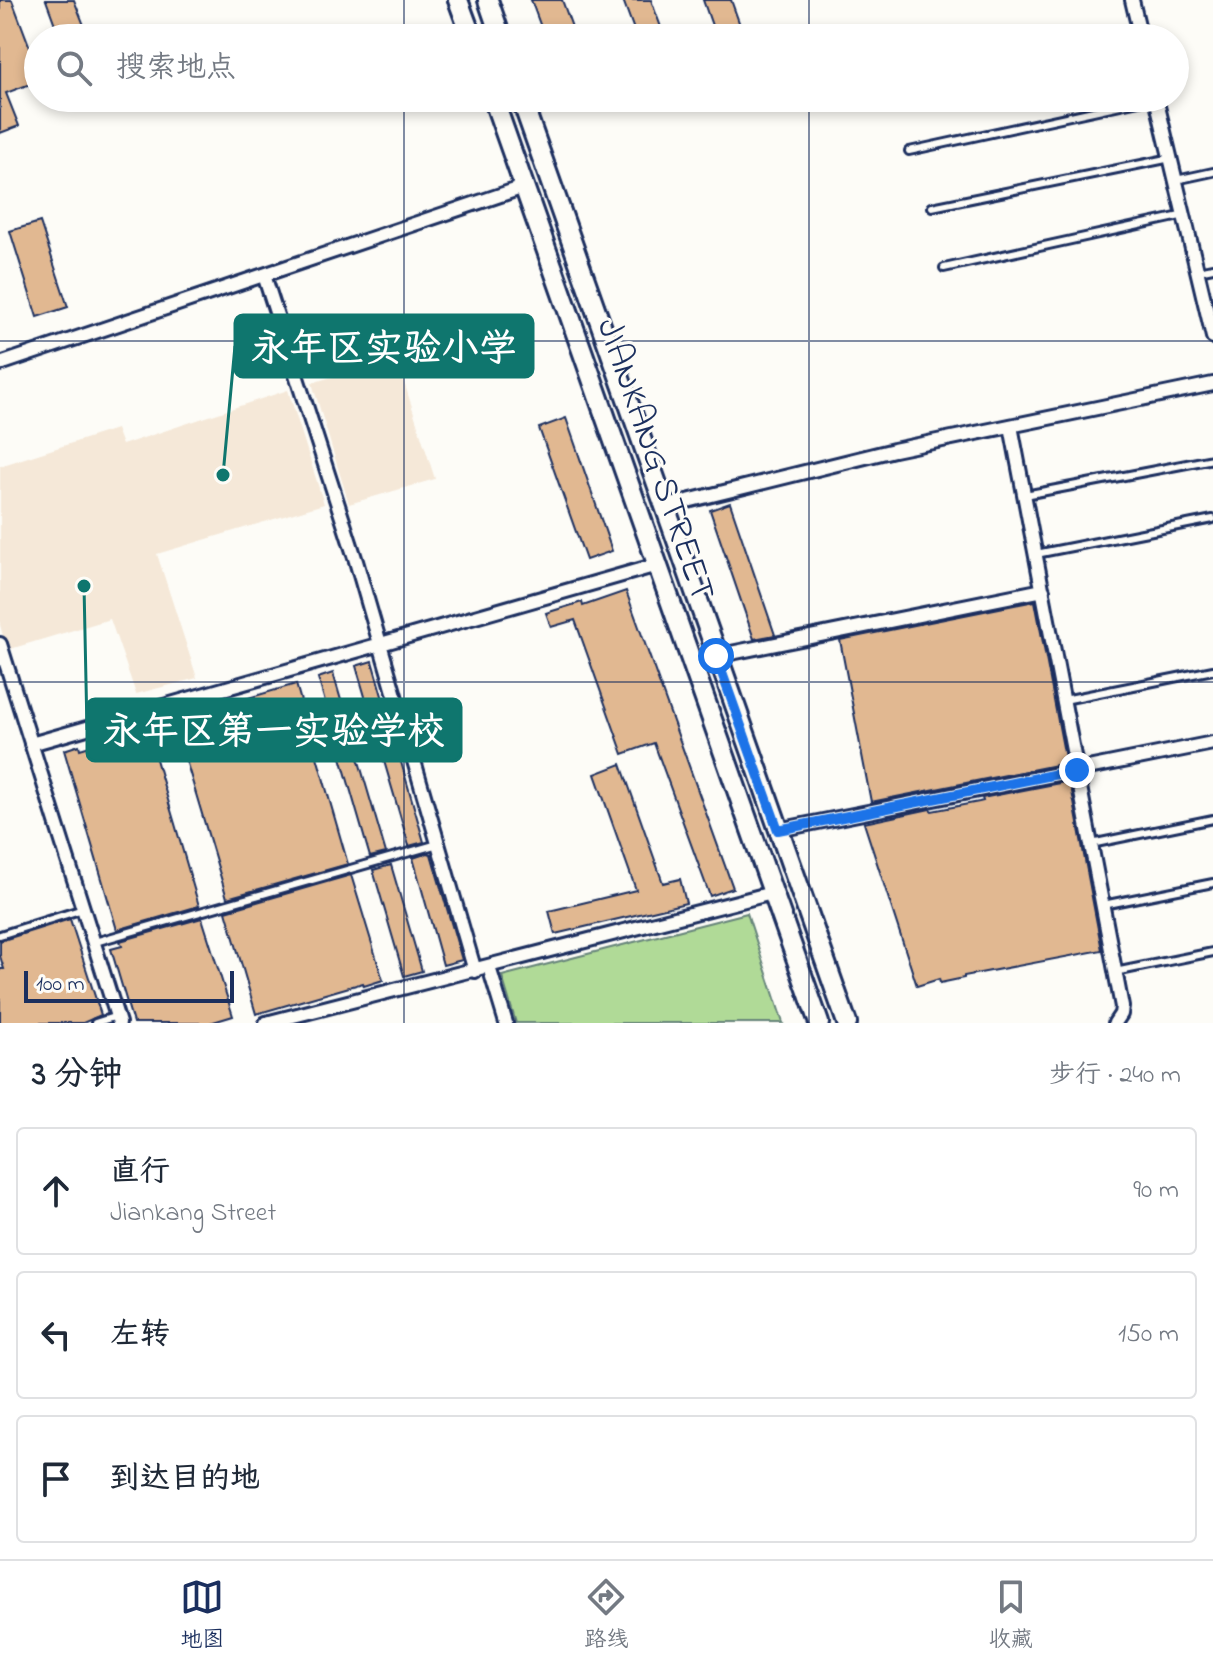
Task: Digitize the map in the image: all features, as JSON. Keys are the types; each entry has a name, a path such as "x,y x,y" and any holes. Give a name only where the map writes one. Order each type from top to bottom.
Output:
{"main road":[{"path":"458,0 467,24"},
{"path":"488,0 496,24"},
{"name":"JIANKANG STREET","path":"498,112 819,1023"},
{"name":"JIANKANG STREET","path":"526,112 847,1023"}],"street":[{"path":"1132,0 1138,24"},
{"path":"1158,112 1213,337"},
{"path":"0,364 524,187"},
{"path":"264,275 356,561 475,971"},
{"path":"663,507 894,450 1213,384"},
{"path":"1011,426 1122,1007 1115,1023"},
{"path":"31,744 657,565"},
{"path":"716,656 1043,590"},
{"path":"0,644 118,1019"},
{"path":"778,830 1213,743"},
{"path":"266,1023 772,893"},
{"path":"489,967 506,1023"}],"lane":[{"path":"909,151 1089,112"},
{"path":"932,207 1171,158"},
{"path":"1176,180 1213,172"},
{"path":"944,268 1185,215"},
{"path":"1198,271 1213,268"},
{"path":"1025,495 1213,459"},
{"path":"1036,554 1213,519"},
{"path":"1064,700 1213,670"},
{"path":"1091,844 1213,819"},
{"path":"94,943 438,844"},
{"path":"1103,905 1213,883"},
{"path":"0,935 83,909"},
{"path":"1115,972 1213,952"},
{"path":"95,1023 118,1019"}],"shaded area":[{"path":"396,357 435,479 349,504 312,383"},
{"path":"288,390 324,504 157,554 197,678 136,694 110,619 7,650 0,625 0,466 116,429 122,445"}],"green space":[{"path":"747,913 783,1023 516,1023 502,976"}],"building":[{"path":"0,0 12,0 24,32 24,86 6,93 19,126 0,133"},
{"path":"46,0 74,0 83,24 55,24"},
{"path":"531,0 562,0 571,24 540,24"},
{"path":"623,0 651,0 660,24 632,24"},
{"path":"703,0 731,0 740,24 711,24"},
{"path":"40,222 68,307 37,317 10,231"},
{"path":"566,418 612,551 586,560 539,428"},
{"path":"730,503 775,635 754,639 710,510"},
{"path":"626,591 733,888 710,896 654,743 623,754 575,620 551,627 546,613 582,602 583,606"},
{"path":"1035,601 1066,763 871,802 840,640"},
{"path":"372,661 424,842 409,846 356,666"},
{"path":"333,673 386,853 370,857 318,678"},
{"path":"296,684 348,864 227,898 174,720"},
{"path":"146,725 199,906 117,930 64,750 79,745 80,749 134,733 133,729"},
{"path":"621,764 663,883 680,879 686,903 555,934 549,911 636,890 595,774"},
{"path":"1070,781 1102,950 940,983 939,979 917,986 864,823"},
{"path":"431,854 462,960 443,965 413,858"},
{"path":"391,865 422,971 404,976 373,870"},
{"path":"351,875 383,980 256,1014 226,911"},
{"path":"202,918 233,1016 210,1023 133,1023 111,949 122,946 120,941"},
{"path":"70,919 101,1015 83,1023 0,1023 0,969 4,969 0,941"}],"place":[{"name":"永年区实验小学","path":"223,475"},
{"name":"永年区第一实验学校","path":"84,586"}],"route":[{"path":"716,656 778,830 1077,770"}]}
